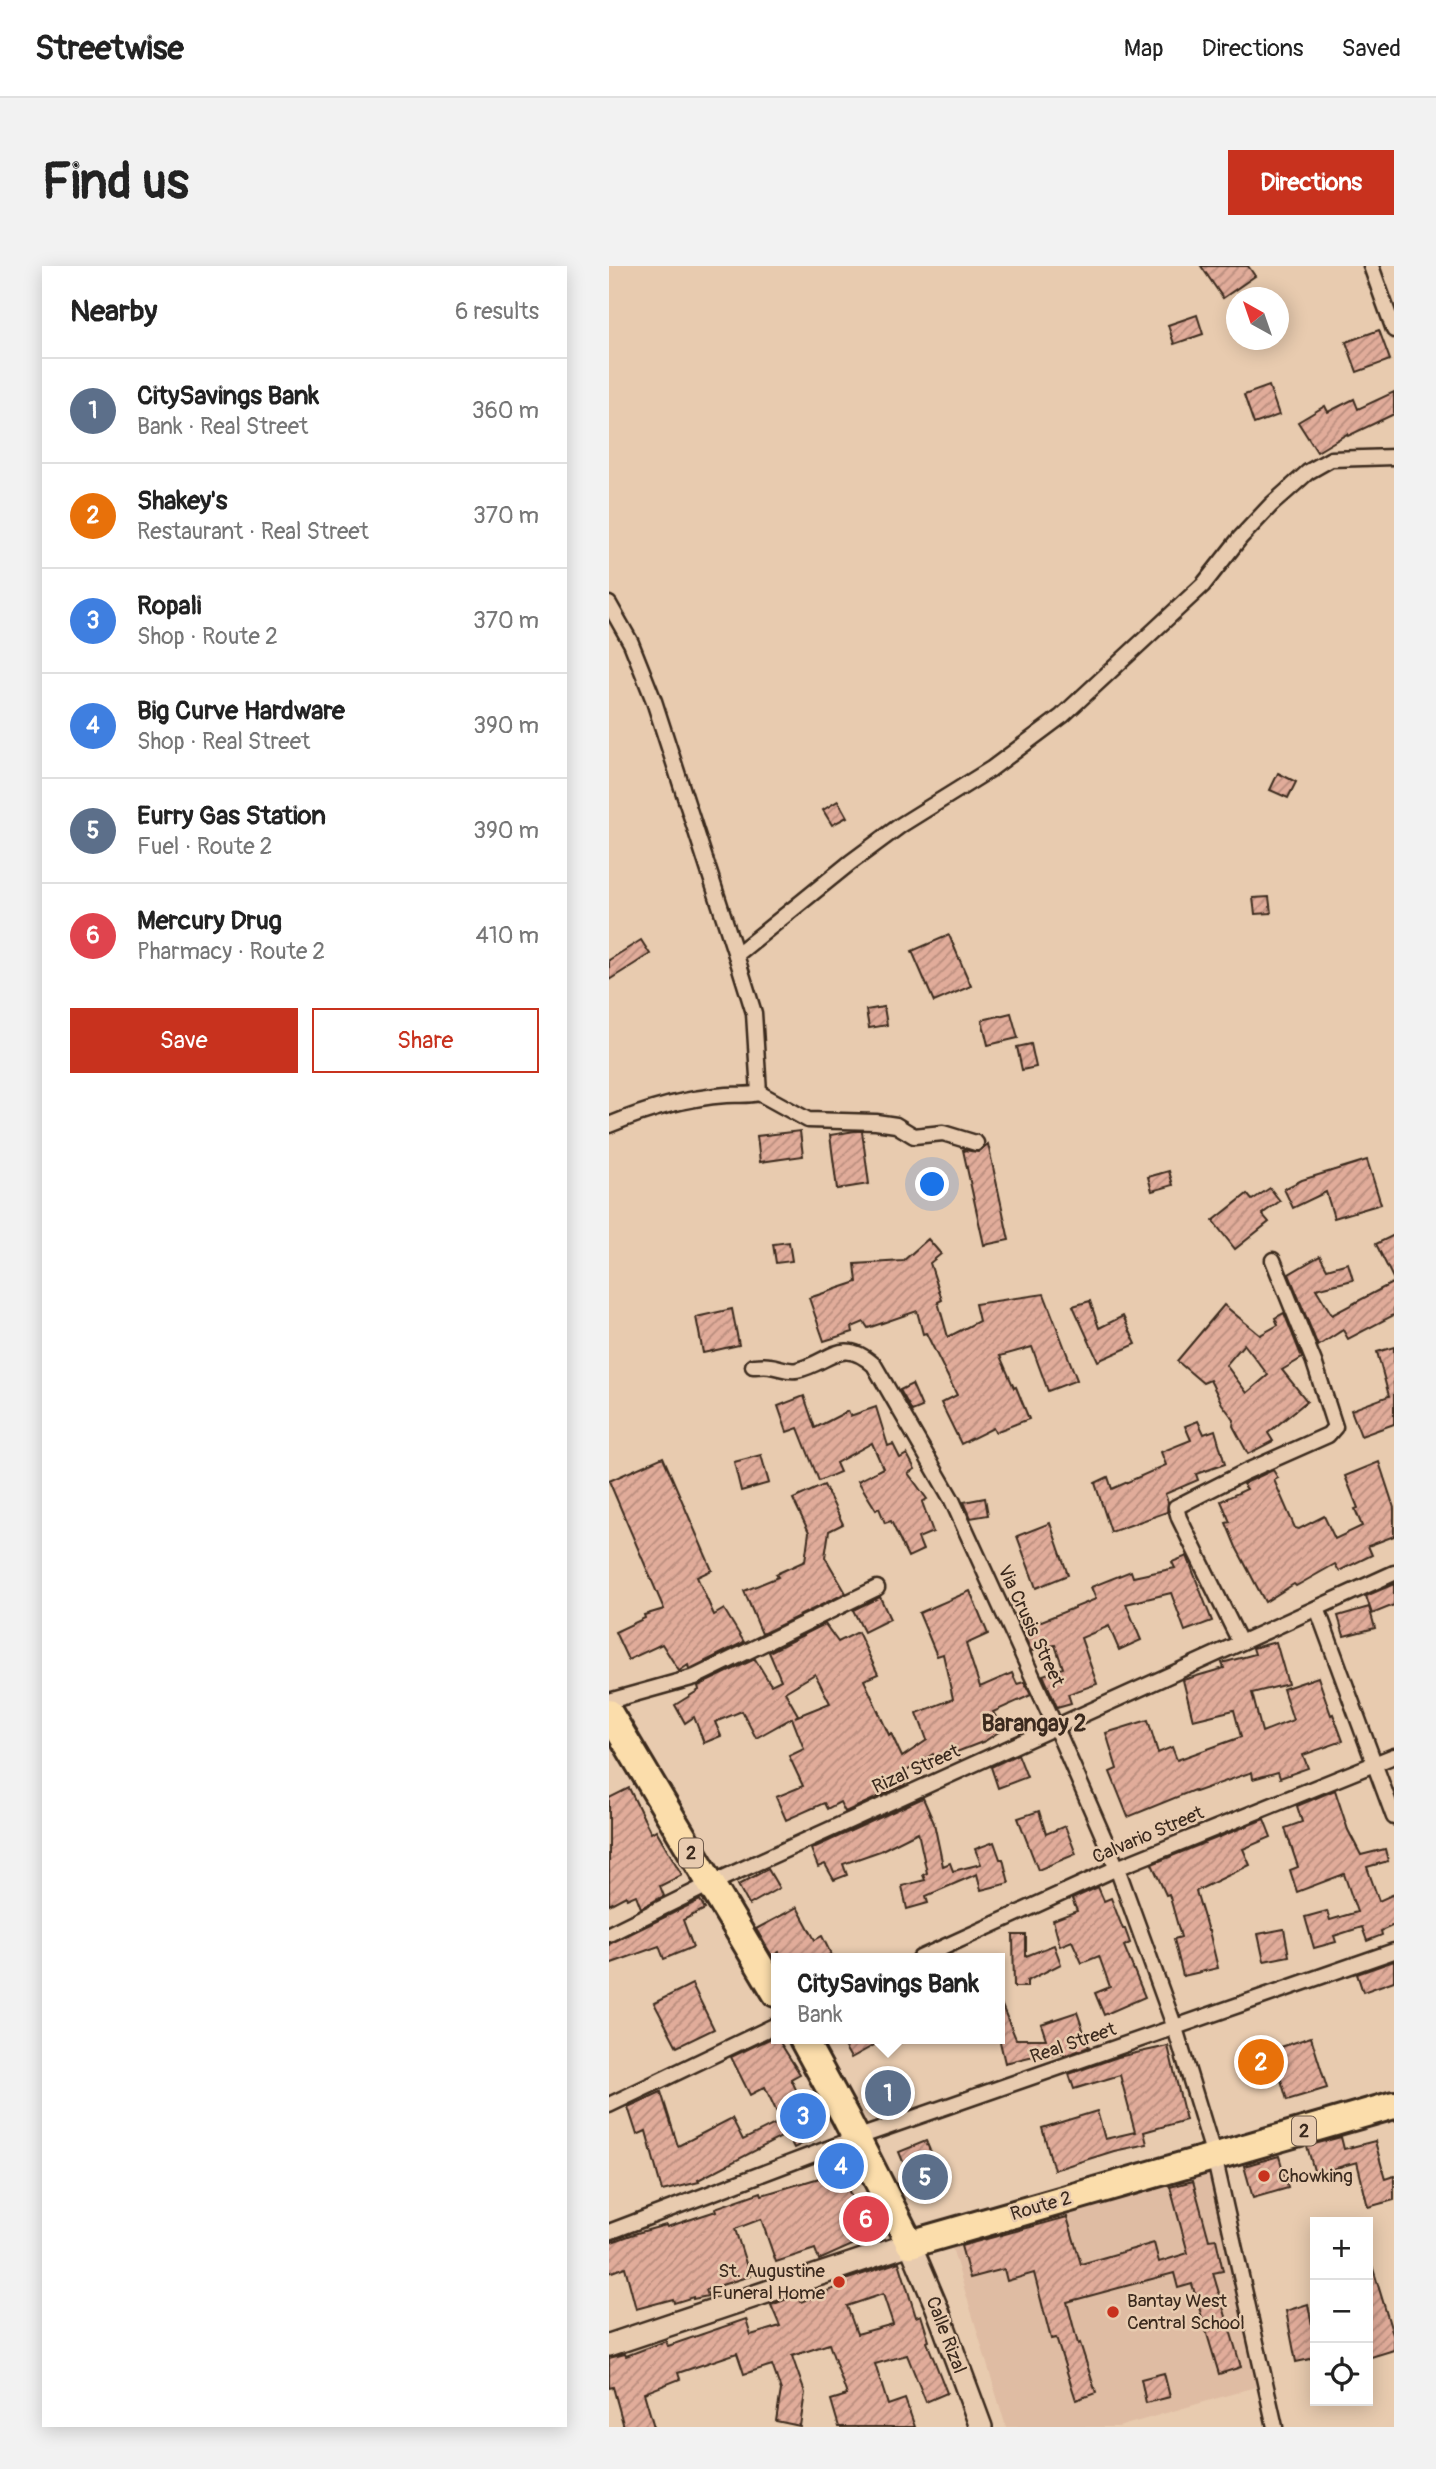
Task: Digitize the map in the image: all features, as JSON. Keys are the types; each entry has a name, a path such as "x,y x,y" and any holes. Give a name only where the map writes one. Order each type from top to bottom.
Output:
{"highway":[{"name":"2","path":"609,1713 771,1985"},
{"path":"806,2044 910,2244"},
{"name":"Route 2","path":"910,2244 1394,2105"}],"main road":[{"path":"609,2345 910,2244"},
{"name":"Calle Rizal","path":"910,2244 981,2427"}],"street":[{"path":"1371,266 1394,330"},
{"path":"736,955 901,825 991,769 1062,716 1203,585 1248,530 1308,472 1331,459 1394,457"},
{"path":"609,604 631,643 654,701 754,1013 759,1093"},
{"path":"609,1125 679,1104 727,1095 747,1096 759,1093 808,1120 876,1122 896,1125 914,1136 943,1133 976,1143"},
{"path":"1240,1642 1176,1507 1328,1435 1335,1427 1314,1362 1273,1260"},
{"name":"Via Crusis Street","path":"753,1366 800,1370 829,1356 852,1351 862,1354 874,1365 952,1500 1117,1868 1175,2028 1214,2156 1275,2427"},
{"name":"Rizal Street","path":"609,1934 710,1884 1394,1573"},
{"path":"609,1701 695,1677 877,1588"},
{"path":"1317,1608 1394,1817"},
{"name":"Calvario Street","path":"931,1953 1117,1868 1394,1756"},
{"name":"Real Street","path":"609,2232 856,2138 1394,1951"},
{"path":"609,2105 771,2027"}],"shaded area":[{"name":"Bantay West Central School","path":"1218,2163 1273,2382 1118,2427 1006,2427 950,2241"}],"building":[{"path":"1201,266 1248,266 1255,276 1239,287 1226,287 1226,296 1223,298"},
{"path":"1197,315 1203,334 1174,344 1168,325"},
{"path":"1379,330 1390,360 1357,372 1346,342"},
{"path":"1269,386 1279,415 1254,424 1244,395"},
{"path":"1394,392 1394,414 1348,436 1347,434 1317,452 1298,422 1325,406 1328,412 1354,399 1358,409"},
{"path":"1278,773 1296,782 1288,798 1270,790"},
{"path":"838,801 847,817 832,825 823,810"},
{"path":"1269,897 1271,913 1255,914 1253,898"},
{"path":"949,935 971,986 934,1002 912,951"},
{"path":"641,940 650,954 609,980 609,960"},
{"path":"884,1007 887,1025 869,1028 866,1010"},
{"path":"1011,1013 1018,1038 988,1045 982,1020"},
{"path":"1031,1044 1036,1067 1022,1070 1017,1047"},
{"path":"800,1131 803,1156 760,1162 757,1136"},
{"path":"862,1131 869,1184 837,1189 830,1135"},
{"path":"988,1144 1009,1240 984,1245 963,1150 978,1152"},
{"path":"1367,1160 1381,1204 1334,1218 1326,1192 1293,1208 1284,1189 1302,1180"},
{"path":"1169,1171 1173,1185 1152,1191 1148,1177"},
{"path":"1270,1188 1280,1201 1262,1214 1269,1222 1235,1249 1213,1221 1247,1194 1252,1200"},
{"path":"1394,1235 1394,1280 1376,1244"},
{"path":"928,1239 941,1254 930,1263 942,1300 938,1302 948,1337 979,1321 975,1304 1044,1294 1077,1380 1048,1391 1032,1347 1000,1356 1029,1419 995,1432 993,1428 961,1444 941,1403 957,1395 926,1333 923,1334 917,1311 868,1328 864,1322 852,1327 853,1332 824,1341 809,1298 857,1282 855,1264 903,1261"},
{"path":"789,1242 792,1261 776,1263 773,1244"},
{"path":"1320,1256 1327,1269 1348,1263 1353,1280 1316,1289 1332,1315 1394,1282 1394,1315 1348,1339 1343,1330 1318,1346 1289,1274"},
{"path":"1090,1301 1099,1328 1123,1316 1136,1344 1098,1361 1073,1306"},
{"path":"1224,1305 1260,1335 1278,1325 1275,1318 1284,1313 1302,1358 1282,1370 1307,1401 1268,1433 1273,1441 1248,1454 1233,1426 1234,1420 1210,1380 1203,1383 1177,1361","holes":["1244,1344 1268,1375 1247,1393 1226,1365"]},
{"path":"732,1309 739,1345 703,1353 696,1317"},
{"path":"1394,1347 1394,1424 1361,1436 1351,1410 1389,1396 1377,1352"},
{"path":"912,1384 922,1407 912,1411 900,1390"},
{"path":"804,1396 815,1428 848,1411 850,1416 876,1407 888,1446 893,1444 900,1458 907,1454 915,1469 908,1473 927,1499 922,1502 933,1532 918,1538 923,1550 908,1557 891,1521 885,1523 879,1508 876,1510 858,1481 883,1468 872,1443 836,1463 840,1472 819,1481 798,1428 787,1432 778,1406"},
{"path":"1198,1421 1204,1434 1215,1430 1225,1464 1196,1474 1198,1480 1165,1494 1167,1512 1111,1532 1095,1483 1108,1477 1112,1489 1166,1465 1161,1452 1191,1440 1185,1426"},
{"path":"761,1455 769,1483 741,1491 734,1462"},
{"path":"663,1457 712,1570 697,1577 714,1615 724,1609 744,1642 692,1668 689,1669 688,1665 679,1671 662,1644 628,1660 615,1632 645,1618 644,1615 664,1609 609,1481"},
{"path":"1379,1462 1394,1508 1394,1536 1368,1546 1372,1555 1339,1571 1335,1564 1265,1602 1236,1547 1221,1501 1247,1489 1243,1484 1273,1470 1278,1478 1274,1480 1295,1528 1299,1529 1324,1516 1335,1539 1362,1526 1345,1476"},
{"path":"824,1485 843,1524 829,1531 825,1557 846,1593 762,1634 744,1591 778,1577 776,1574 805,1561 809,1532 793,1499"},
{"path":"985,1498 988,1515 971,1518 964,1502"},
{"path":"1050,1523 1068,1575 1036,1588 1017,1536"},
{"path":"1187,1556 1212,1621 1185,1631 1171,1593 1126,1604 1141,1640 1119,1650 1109,1626 1081,1638 1097,1684 1068,1694 1071,1703 1057,1707 1043,1675 1063,1668 1055,1645 1031,1651 1020,1626 1039,1622 1096,1599 1091,1587 1131,1571 1133,1577 1175,1568 1172,1562"},
{"path":"1394,1584 1394,1605 1372,1614 1366,1596"},
{"path":"970,1591 988,1634 966,1644 980,1687 1012,1673 1017,1684 1024,1682 1031,1695 993,1712 1003,1729 985,1741 936,1760 933,1754 902,1774 905,1785 845,1812 840,1802 827,1809 824,1803 786,1820 776,1797 803,1786 789,1756 804,1749 792,1718 756,1738 742,1711 715,1722 721,1736 704,1743 694,1717 685,1723 675,1705 699,1690 698,1686 755,1659 771,1685 781,1680 769,1652 825,1624 838,1642 858,1632 878,1674 864,1680 902,1757 927,1740 917,1713 953,1699 943,1654 937,1656 919,1613","holes":["815,1674 830,1703 795,1717 798,1715 785,1692"]},
{"path":"880,1597 890,1619 864,1632 853,1610"},
{"path":"1369,1607 1375,1628 1344,1636 1338,1616"},
{"path":"1276,1642 1288,1684 1252,1693 1262,1732 1293,1720 1283,1689 1318,1677 1343,1741 1303,1755 1308,1768 1280,1778 1278,1772 1253,1779 1252,1772 1195,1792 1194,1790 1128,1817 1110,1772 1117,1769 1106,1733 1148,1720 1158,1753 1172,1747 1177,1760 1241,1737 1234,1710 1193,1720 1183,1680 1224,1668 1222,1663 1255,1654 1253,1648"},
{"path":"1018,1754 1027,1777 998,1788 991,1767"},
{"path":"629,1788 651,1833 656,1830 682,1875 660,1886 664,1896 641,1908 636,1895 627,1899 626,1896 609,1905 609,1798"},
{"path":"1335,1790 1348,1830 1361,1855 1385,1849 1388,1861 1367,1867 1379,1901 1394,1894 1394,1925 1381,1931 1382,1935 1367,1941 1362,1927 1334,1936 1336,1942 1314,1948 1305,1917 1327,1911 1330,1920 1357,1912 1344,1874 1297,1892 1290,1870 1298,1867 1285,1828 1302,1822 1297,1806"},
{"path":"923,1798 934,1823 943,1866 950,1863 953,1871 981,1864 975,1849 994,1842 1000,1859 1003,1859 1009,1883 981,1890 977,1874 926,1896 928,1903 907,1909 902,1886 925,1880 923,1875 927,1873 918,1832 880,1851 843,1864 847,1875 834,1880 825,1864 818,1867 811,1849"},
{"path":"1039,1811 1046,1834 1065,1826 1076,1854 1038,1870 1018,1818"},
{"path":"1264,1819 1271,1837 1243,1849 1250,1865 1196,1891 1218,1968 1183,1976 1174,1939 1181,1937 1169,1894 1166,1895 1152,1864"},
{"path":"768,1869 779,1888 749,1905 738,1885"},
{"path":"1098,1887 1104,1901 1111,1898 1125,1929 1130,1943 1124,1946 1145,1997 1104,2015 1095,1993 1110,1987 1099,1956 1082,1963 1072,1941 1060,1946 1053,1920 1077,1911 1072,1899"},
{"path":"700,1900 705,1909 683,1920 693,1947 664,1959 659,1946 609,1964 609,1944"},
{"path":"797,1907 815,1940 822,1936 830,1953 779,1952 771,1954 756,1929"},
{"path":"1284,1929 1289,1956 1264,1961 1258,1934"},
{"path":"1013,1935 1026,1935 1026,1956 1054,1945 1061,1964 1027,1981 1027,1987 1014,1987"},
{"path":"1394,1961 1394,1981 1363,1992 1357,1974"},
{"path":"692,1984 714,2029 677,2047 654,2003"},
{"path":"1077,2012 1089,2047 1064,2056 1063,2053 1052,2056 1050,2052 1005,2063 1000,2044 1005,2044 1005,2013 1016,2039 1046,2039 1041,2024"},
{"path":"1311,2037 1327,2088 1287,2100 1272,2050"},
{"path":"771,2038 771,2044 781,2044 800,2074 791,2079 818,2136 794,2148 787,2134 698,2180 699,2182 662,2191 646,2131 637,2135 628,2107 661,2092 678,2146 732,2118 743,2140 781,2121 765,2087 750,2095 731,2057"},
{"path":"843,2044 876,2044 851,2058"},
{"path":"1168,2046 1186,2120 1144,2132 1147,2144 1114,2151 1054,2170 1042,2128 1097,2111 1105,2139 1135,2132 1120,2075 1074,2089 1069,2074 1118,2057"},
{"path":"1341,2137 1344,2149 1375,2141 1385,2179 1394,2176 1394,2200 1368,2207 1357,2162 1315,2174 1307,2146"},
{"path":"926,2141 943,2182 916,2193 899,2152"},
{"path":"841,2155 850,2175 843,2178 855,2205 864,2201 879,2233 819,2260 815,2249 776,2262 761,2219 735,2229 750,2276 706,2290 708,2296 674,2303 673,2299 636,2309 625,2267 609,2273 609,2243 716,2211 715,2208 761,2192 762,2195 826,2176 821,2163"},
{"path":"1279,2156 1288,2188 1253,2198 1244,2166"},
{"path":"1193,2181 1209,2240 1216,2239 1223,2271 1213,2273 1241,2367 1219,2374 1192,2284 1178,2288 1174,2273 1067,2302 1078,2344 1080,2343 1096,2393 1076,2400 1056,2338 1051,2339 1034,2273 1007,2281 1004,2269 970,2278 961,2246 1067,2217 1081,2264 1154,2243 1159,2262 1188,2253 1170,2187"},
{"path":"899,2262 916,2317 921,2315 929,2341 927,2342 947,2393 926,2402 907,2355 875,2364 888,2405 905,2399 915,2427 839,2427 831,2400 847,2395 829,2344 792,2356 805,2393 800,2426 776,2421 781,2390 772,2365 744,2374 737,2353 678,2373 680,2379 644,2393 654,2427 624,2427 613,2387 609,2388 609,2358 625,2354 626,2356 666,2341 668,2346 746,2319 751,2335 780,2326 771,2305 798,2295 801,2302 840,2286 839,2282","holes":["883,2294 893,2324 857,2334 847,2306"]},
{"path":"1373,2269 1394,2338 1394,2350 1373,2356"},
{"path":"1308,2304 1310,2359 1296,2362 1286,2311"},
{"path":"1164,2373 1170,2397 1146,2403 1141,2379"}],"place":[{"name":"Shakey's","path":"1261,2062"},
{"name":"CitySavings Bank","path":"888,2093"},
{"name":"Ropali","path":"803,2116"},
{"name":"Big Curve Hardware","path":"841,2166"},
{"name":"Chowking","path":"1264,2176"},
{"name":"Eurry Gas Station","path":"925,2177"},
{"name":"Mercury Drug","path":"866,2219"},
{"name":"St. Augustine Funeral Home","path":"839,2282"},
{"name":"Bantay West Central School","path":"1113,2312"}],"district":[{"name":"Barangay 2","path":"1034,1723"}]}
